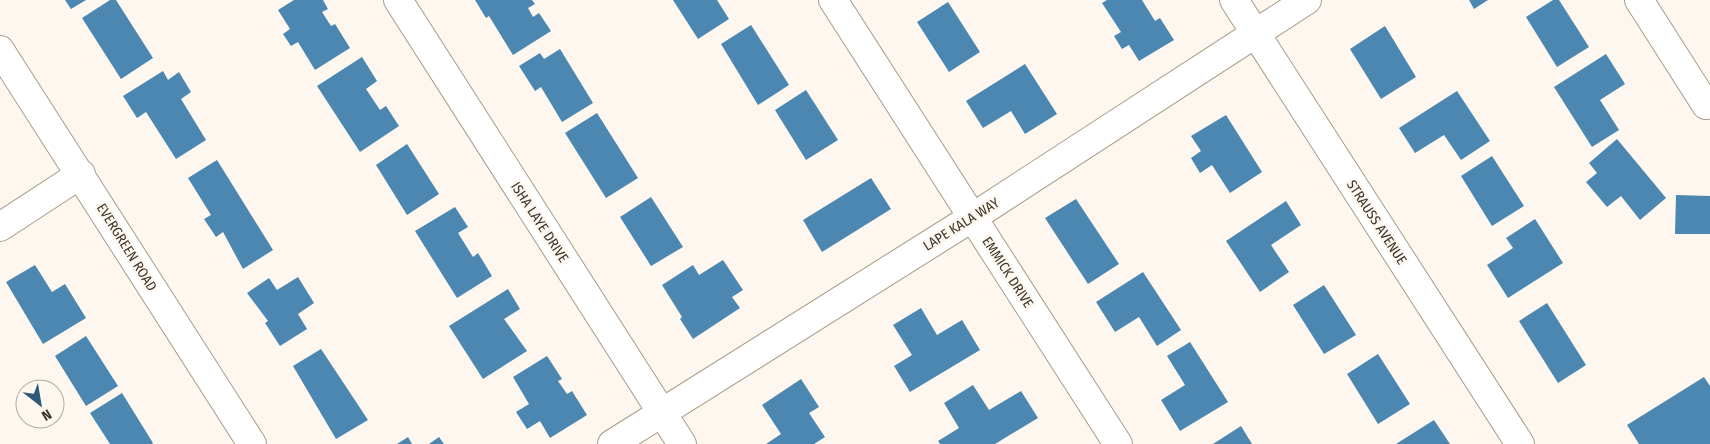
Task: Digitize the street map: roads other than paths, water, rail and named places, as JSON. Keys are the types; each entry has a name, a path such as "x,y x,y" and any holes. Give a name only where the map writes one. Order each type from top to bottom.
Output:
{"street":[{"name":"ISHA LAYE DRIVE","path":"398,0 682,444"},
{"name":"EMMICK DRIVE","path":"833,0 1118,444"},
{"name":"STRAUSS AVENUE","path":"1234,0 1520,444"},
{"name":"LAPE KALA WAY","path":"612,444 973,217 1307,0"},
{"path":"1639,0 1706,105"},
{"name":"EVERGREEN ROAD","path":"0,50 252,444"},
{"path":"0,226 81,174"}]}
